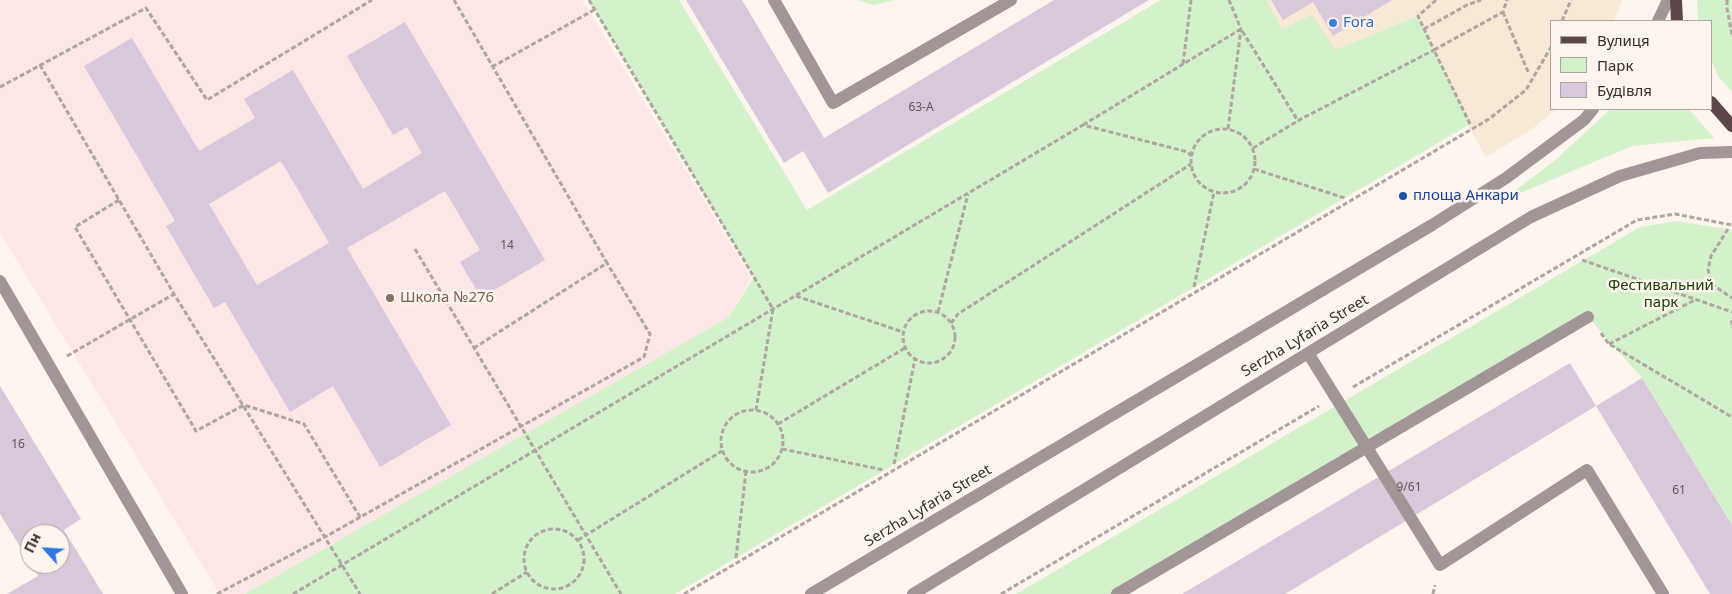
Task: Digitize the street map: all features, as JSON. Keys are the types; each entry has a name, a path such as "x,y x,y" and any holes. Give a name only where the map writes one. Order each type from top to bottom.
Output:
{"main road":[{"path":"1676,0 1677,20"},
{"path":"1712,103 1732,126"}],"street":[{"path":"774,0 833,103 1011,0"},
{"path":"1658,20 1668,0"},
{"name":"Serzha Lyfaria Street","path":"811,594 1432,226 1506,178 1584,120 1592,110"},
{"name":"Serzha Lyfaria Street","path":"913,594 1531,218 1620,176 1700,153 1732,152"},
{"path":"0,281 182,594"},
{"path":"1117,594 1588,317"},
{"path":"1308,353 1440,565 1587,470 1663,594"}],"path":[{"path":"0,87 146,8 207,100 372,0"},
{"path":"217,594 325,537 644,357 650,334 454,0"},
{"path":"589,0 774,309 756,410"},
{"path":"1183,64 1191,0"},
{"path":"1229,0 1241,28 1298,121"},
{"path":"1436,0 1418,16 1470,124"},
{"path":"1424,29 1467,5 1481,0"},
{"path":"1507,0 1503,12 1529,74"},
{"path":"1562,20 1571,0"},
{"path":"1728,0 1726,8 1732,35"},
{"path":"492,67 594,10"},
{"path":"1253,148 1298,121 1503,12"},
{"path":"293,594 1083,126 1241,28"},
{"path":"1228,129 1241,28"},
{"path":"684,594 1489,119 1526,90 1550,49"},
{"path":"40,65 174,294 360,594"},
{"path":"1083,126 1188,152 1191,156"},
{"path":"1228,129 1247,139 1253,148 1255,159 1250,179 1234,192 1224,194 1214,192 1198,182 1191,164 1191,156 1194,146 1209,132 1228,129"},
{"path":"951,323 958,314 1191,164"},
{"path":"1254,169 1345,198"},
{"path":"1194,287 1214,192"},
{"path":"938,312 968,194"},
{"path":"119,200 75,227 196,431 244,405 304,424 360,517"},
{"path":"1637,220 1675,214 1732,225"},
{"path":"1728,229 1711,256 1708,270 1713,285 1732,298"},
{"path":"414,249 535,450 584,536 621,594"},
{"path":"1582,260 1732,312"},
{"path":"474,348 607,263"},
{"path":"50,366 174,294"},
{"path":"796,296 903,332"},
{"path":"1609,344 1695,299"},
{"path":"938,312 951,323 955,340 948,356 940,361 932,363 915,360 905,348 903,332 905,325 916,314 938,312"},
{"path":"1588,317 1609,344 1732,418"},
{"path":"1732,320 1732,328"},
{"path":"778,424 905,348"},
{"path":"894,464 915,360"},
{"path":"756,410 764,413 778,424 781,432 782,449 778,458 764,470 746,471 736,468 722,452 721,441 728,422 741,413 756,410"},
{"path":"782,449 884,470"},
{"path":"578,540 722,452"},
{"path":"736,558 746,471"},
{"path":"562,529 578,540 584,559 582,568 570,584 551,588 534,580 527,572 525,554 528,544 542,531 562,529"},
{"path":"492,594 527,572"}],"shaded area":[{"name":"Школа №276","path":"0,0 582,0 751,278 729,317 245,594 220,594 0,233"},
{"path":"1261,0 1622,0 1614,20 1550,20 1550,110 1555,110 1531,130 1486,157 1419,37 1314,94"}],"green space":[{"path":"589,0 679,0 807,210 1161,0 1266,0 1282,29 1312,15 1335,50 1418,16 1470,124 675,594 245,594 729,317 754,277"},
{"path":"857,0 895,0 874,5"},
{"path":"1697,0 1732,0 1732,92 1718,76 1712,62 1712,20 1698,20"},
{"path":"1610,110 1690,110 1714,138 1632,146 1499,202 1553,162"},
{"name":"Фестивальний парк","path":"1677,221 1732,230 1732,525 1642,378 1588,317 1119,594 1016,594 1640,227"}],"building":[{"path":"686,0 742,0 824,138 1054,0 1149,0 828,193 803,151 784,163"},
{"path":"1271,0 1392,0 1333,36 1313,2 1283,20"},
{"path":"405,22 545,260 481,298 460,262 480,250 445,191 347,248 451,425 380,467 333,386 290,412 225,302 214,308 166,226 175,221 84,66 132,38 199,151 255,118 244,99 293,70 363,189 422,153 407,127 393,135 347,56","holes":["281,161 329,243 257,285 209,204"]},
{"path":"1570,363 1596,406 1285,594 1182,594"},
{"path":"1642,378 1732,525 1732,594 1710,594 1596,406"},
{"path":"0,386 81,519 70,526 70,524 20,524 20,547 0,514"},
{"path":"70,540 103,594 7,594 38,576 37,574 70,574"}],"place":[{"name":"Fora","path":"1333,23"},
{"name":"площа Анкари","path":"1403,196"},
{"name":"Школа №276","path":"390,298"}]}
